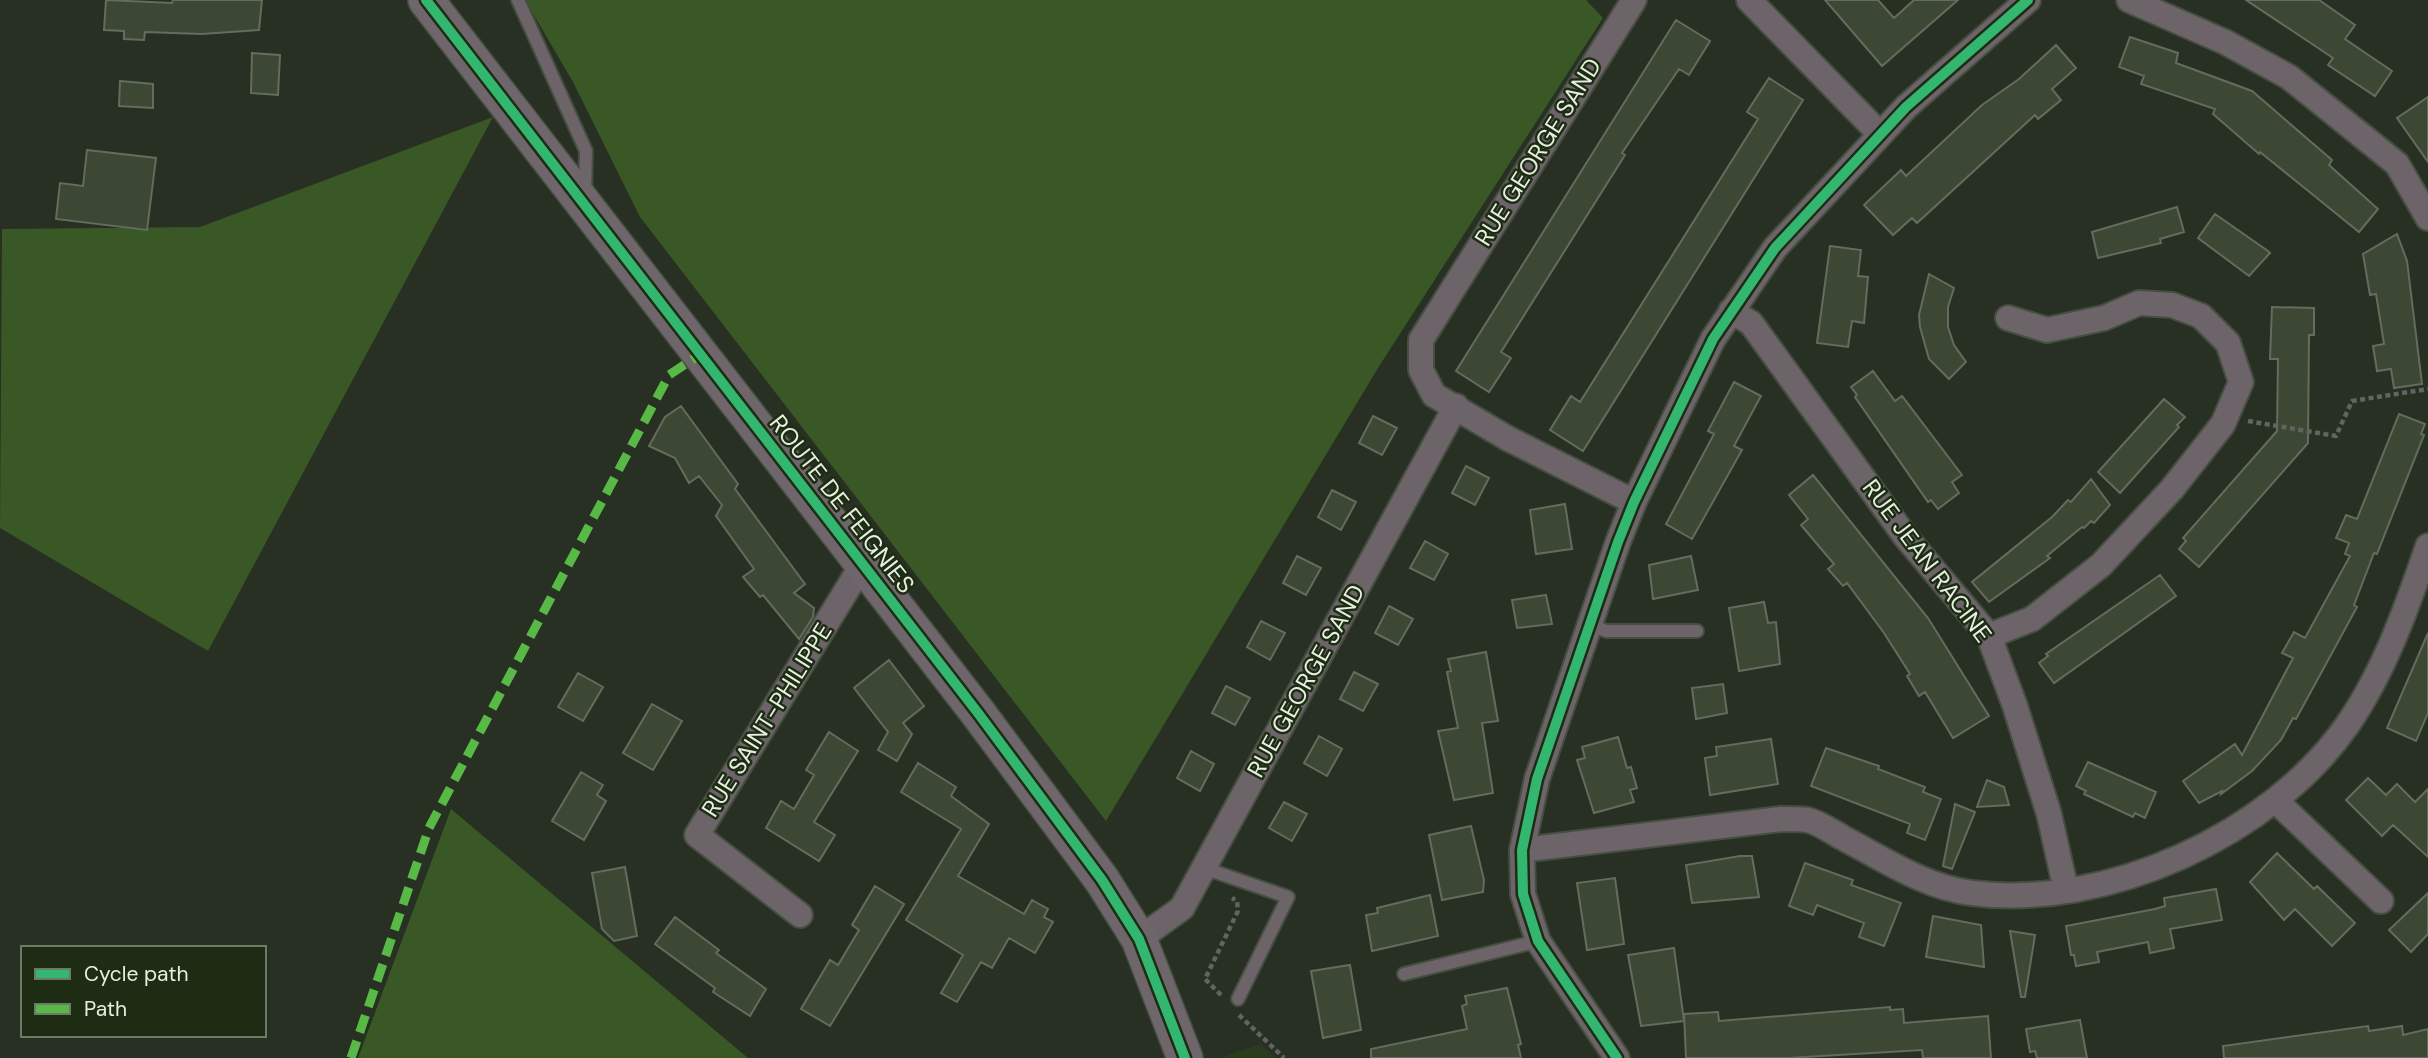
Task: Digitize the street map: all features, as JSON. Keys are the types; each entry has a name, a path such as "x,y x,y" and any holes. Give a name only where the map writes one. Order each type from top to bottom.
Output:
{"street":[{"name":"ROUTE DE FEIGNIES","path":"426,0 1102,880 1139,939 1185,1058"},
{"name":"RUE GEORGE SAND","path":"1633,0 1421,340 1421,370 1434,395 1507,439 1634,502"},
{"path":"1749,0 1880,134"},
{"path":"1617,1058 1538,942 1524,894 1522,850 1537,779 1634,502 1713,339 1775,248 1880,134 2028,0"},
{"path":"2129,0 2225,41 2289,77 2397,163 2428,218"},
{"path":"1989,636 2032,619 2101,565 2172,489 2226,418 2241,382 2228,343 2201,316 2172,304 2138,303 2105,318 2047,330 2008,318"},
{"name":"RUE JEAN RACINE","path":"1731,311 1751,323 1905,536 1989,636 2015,706 2049,814 2066,890"},
{"name":"RUE GEORGE SAND","path":"1139,939 1182,908 1456,406"},
{"path":"1522,850 1754,821 1810,821 1930,883 1972,893 2066,890 2163,865 2223,835 2276,801 2347,725 2382,668 2428,546"},
{"name":"RUE SAINT-PHILIPPE","path":"800,915 697,835 862,565"},
{"path":"2276,801 2381,901"}],"lane":[{"path":"518,0 586,151 584,205"},
{"path":"1592,625 1606,631 1697,631"},
{"path":"1202,872 1288,897 1236,1004"},
{"path":"1404,974 1538,942"}],"path":[{"path":"2226,418 2336,436 2352,401 2428,389"},
{"path":"1202,872 1237,901 1238,911 1205,979 1236,1004 1284,1058"}],"shaded area":[{"path":"525,0 1586,0 1603,18 1378,368 1106,821 640,217 573,82"},
{"path":"493,117 208,651 0,528 2,229 200,227"},
{"path":"451,809 748,1058 358,1058"},
{"path":"1260,1044 1276,1058 1220,1058"}],"building":[{"path":"106,0 172,3 173,0 262,0 259,30 202,34 145,32 144,40 124,39 124,31 104,30"},
{"path":"1825,0 1878,0 1894,18 1914,0 1958,0 1882,66"},
{"path":"2246,0 2319,0 2355,25 2345,39 2392,71 2375,96 2328,65 2333,58"},
{"path":"1676,20 1710,41 1689,75 1679,69 1622,153 1625,155 1501,352 1511,358 1489,392 1456,371"},
{"path":"2130,37 2178,53 2176,63 2252,91 2332,160 2329,165 2378,209 2359,232 2260,152 2259,154 2213,114 2215,109 2141,84 2144,76 2119,67"},
{"path":"2056,45 2076,68 2052,89 2061,100 2038,119 2035,115 1917,223 1912,218 1893,235 1864,205 1901,170 1906,176 1982,105 2019,79"},
{"path":"252,53 280,55 278,95 251,93"},
{"path":"1769,78 1803,100 1583,451 1550,430 1571,396 1580,402 1758,119 1747,112"},
{"path":"120,81 153,84 153,108 119,106"},
{"path":"2428,97 2428,162 2397,118"},
{"path":"87,150 156,158 147,230 56,219 60,183 83,186"},
{"path":"2177,207 2184,232 2160,239 2161,243 2098,258 2092,232"},
{"path":"2215,214 2270,253 2249,276 2198,238"},
{"path":"2397,234 2407,261 2422,384 2394,388 2391,369 2377,371 2373,346 2384,344 2376,294 2370,295 2363,254"},
{"path":"1830,246 1861,250 1858,276 1868,277 1864,323 1852,321 1848,347 1817,343"},
{"path":"1929,274 1954,288 1948,307 1948,327 1954,345 1966,362 1949,379 1929,359 1920,327 1919,315"},
{"path":"2272,307 2314,308 2314,335 2309,335 2308,443 2199,567 2179,549 2186,541 2183,538 2277,431 2278,359 2270,359"},
{"path":"1873,371 1895,401 1902,396 1962,475 1952,482 1959,493 1938,509 1931,500 1928,502 1855,397 1857,395 1851,387"},
{"path":"1734,382 1761,396 1734,446 1742,450 1692,539 1666,524 1714,434 1708,431"},
{"path":"2164,399 2185,417 2120,493 2098,472"},
{"path":"681,406 738,484 735,489 805,584 794,593 814,608 813,617 799,639 763,595 760,597 743,577 754,569 716,516 722,505 699,476 689,483 675,458 649,446 665,417"},
{"path":"2399,414 2425,424 2421,434 2424,435 2377,554 2374,553 2354,605 2357,607 2296,719 2293,718 2281,740 2252,771 2221,794 2222,791 2199,803 2183,781 2235,744 2242,755 2293,658 2282,653 2294,632 2305,638 2350,556 2345,554 2349,543 2336,538 2346,515 2357,519"},
{"path":"1373,416 1397,428 1382,455 1359,443"},
{"path":"1466,466 1489,478 1475,505 1452,493"},
{"path":"1813,475 1928,618 1989,716 1953,738 1925,692 1919,696 1907,676 1910,674 1884,633 1847,583 1843,586 1828,569 1834,564 1801,525 1808,519 1789,495"},
{"path":"2091,479 2110,505 2094,523 2091,521 2082,527 2047,556 2050,558 1989,602 1972,582 2052,517 2068,500 2071,502"},
{"path":"1332,490 1356,502 1341,530 1318,517"},
{"path":"1565,504 1572,549 1536,554 1530,510"},
{"path":"1425,541 1448,554 1434,580 1410,568"},
{"path":"1297,556 1321,568 1306,595 1283,583"},
{"path":"1691,556 1698,590 1653,599 1649,565"},
{"path":"2160,575 2176,596 2054,683 2039,663 2048,656 2046,654"},
{"path":"1546,595 1552,624 1517,628 1512,600"},
{"path":"1764,602 1768,623 1776,622 1780,664 1739,671 1729,608"},
{"path":"1389,606 1413,619 1398,645 1375,633"},
{"path":"1261,621 1285,633 1270,660 1247,647"},
{"path":"2428,633 2428,713 2416,741 2387,728"},
{"path":"1486,652 1498,721 1482,723 1493,793 1454,800 1438,731 1458,728 1447,672 1451,671 1448,659"},
{"path":"889,660 924,706 903,723 912,734 897,761 878,750 888,732 854,688"},
{"path":"1354,672 1378,684 1363,711 1340,699"},
{"path":"578,673 603,687 583,721 558,707"},
{"path":"1723,684 1727,713 1696,719 1692,688"},
{"path":"1226,686 1250,698 1235,725 1212,713"},
{"path":"652,704 682,721 653,770 623,753"},
{"path":"829,732 858,751 814,822 835,835 819,861 766,828 781,801 794,809 814,775 806,770"},
{"path":"1319,736 1342,749 1327,776 1304,763"},
{"path":"1618,737 1627,768 1631,767 1637,788 1630,790 1634,802 1594,813 1577,760 1585,758 1582,747"},
{"path":"1771,739 1778,784 1710,795 1705,758 1717,756 1716,747"},
{"path":"1826,748 1879,766 1878,769 1925,787 1923,792 1941,799 1925,840 1907,833 1910,824 1811,786"},
{"path":"1191,751 1214,764 1200,791 1177,778"},
{"path":"2088,762 2156,792 2145,818 2135,813 2133,817 2084,794 2086,791 2076,786"},
{"path":"918,763 956,787 951,796 989,824 958,876 1024,914 1032,900 1048,909 1044,917 1053,922 1035,953 1009,938 992,968 981,962 957,1002 941,993 963,955 906,920 961,829 901,792"},
{"path":"581,772 603,785 597,795 606,801 584,840 552,821"},
{"path":"2368,778 2386,795 2397,784 2415,802 2428,789 2428,857 2393,825 2382,836 2346,800"},
{"path":"1987,780 2004,787 2009,805 1977,807"},
{"path":"1284,802 1307,814 1292,841 1269,828"},
{"path":"1955,804 1975,812 1952,869 1943,866"},
{"path":"1471,826 1484,880 1483,892 1442,900 1429,835"},
{"path":"2277,853 2314,889 2317,886 2355,923 2332,946 2295,909 2284,920 2250,882"},
{"path":"1752,856 1759,897 1692,903 1686,865"},
{"path":"1805,863 1853,880 1851,885 1901,903 1884,946 1859,937 1864,923 1817,905 1813,915 1789,906"},
{"path":"625,867 637,936 614,941 602,929 592,873"},
{"path":"1615,878 1624,944 1587,950 1577,883"},
{"path":"875,886 904,904 830,1026 801,1009 830,960 838,965 859,930 852,925"},
{"path":"2216,889 2222,920 2170,929 2174,948 2150,953 2148,942 2097,952 2099,962 2076,966 2074,955 2071,955 2066,926 2155,909 2165,906 2164,898"},
{"path":"2428,893 2428,934 2411,952 2389,930"},
{"path":"1430,895 1438,936 1372,951 1366,915 1378,913 1377,908"},
{"path":"1933,916 1981,925 1984,967 1926,957"},
{"path":"675,917 719,950 716,953 766,989 750,1016 713,992 715,988 655,944"},
{"path":"2010,931 2035,935 2025,997 2021,997"},
{"path":"1674,948 1684,1021 1641,1026 1628,955"},
{"path":"1350,965 1361,1030 1323,1038 1311,971"},
{"path":"1507,988 1521,1044 1518,1045 1521,1058 1371,1058 1371,1049 1467,1029 1462,1006 1467,1004 1465,996"},
{"path":"1890,1007 1890,1010 1903,1009 1904,1023 1988,1016 1991,1058 1923,1058 1922,1050 1788,1058 1686,1058 1684,1014 1718,1012 1719,1021"},
{"path":"2080,1020 2087,1058 2037,1058 2035,1051 2030,1052 2026,1029"},
{"path":"2368,1026 2369,1031 2402,1026 2403,1035 2428,1029 2428,1058 2224,1058 2223,1046"}],"marked path":[{"path":"351,1058 429,828 669,375 701,354"}],"cycle path":[{"path":"426,0 978,713 1102,880 1139,939 1185,1058"},
{"path":"1617,1058 1538,941 1523,894 1522,850 1537,779 1618,542 1634,502 1713,339 1775,248 1906,107 2028,0"}]}
